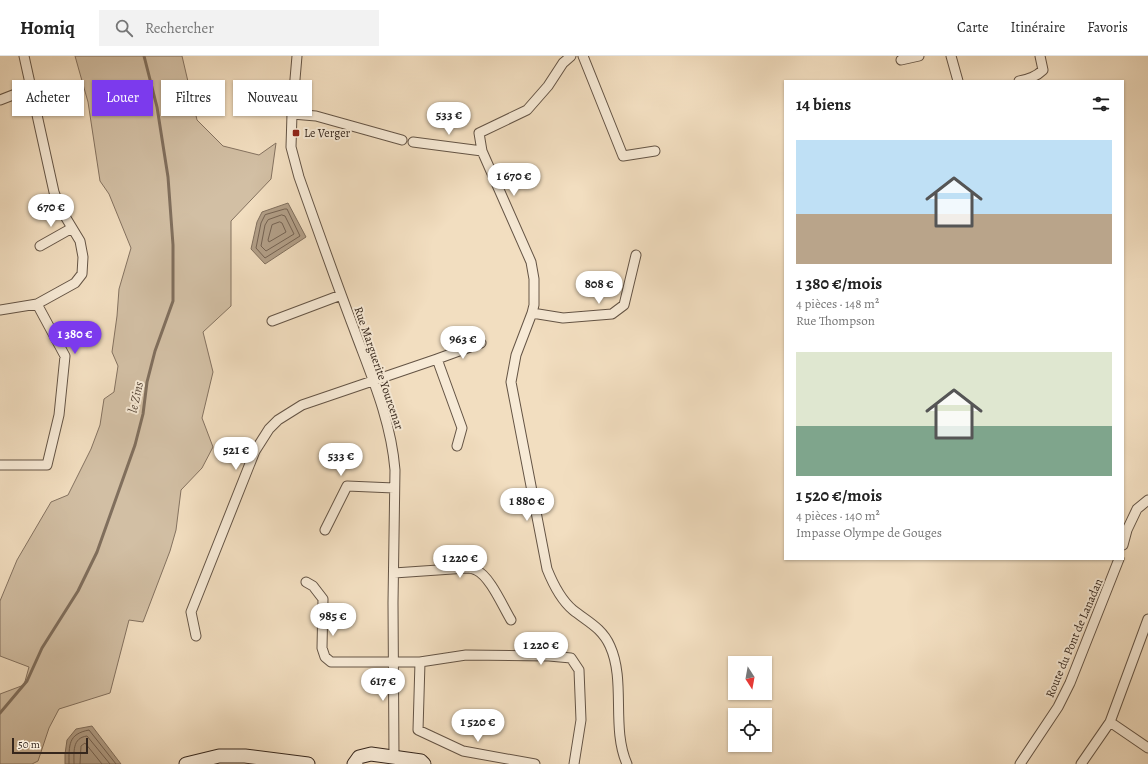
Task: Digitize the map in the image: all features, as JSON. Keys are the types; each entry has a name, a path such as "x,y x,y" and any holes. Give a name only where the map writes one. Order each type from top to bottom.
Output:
{"street":[{"path":"24,56 29,80"},
{"name":"Rue Marguerite Yourcenar","path":"295,80 297,56"},
{"path":"571,56 563,63 548,86 528,110 479,133 482,151 532,262 534,279 532,313 516,355 511,382 547,569 552,582 561,597 572,610 596,626 604,635 610,646 616,666 621,746 627,764"},
{"path":"583,56 623,156 655,151"},
{"path":"901,60 919,56"},
{"path":"951,56 958,80"},
{"path":"1023,80 1039,74 1043,70 1040,56"},
{"path":"0,100 12,95"},
{"path":"0,310 37,304 75,283 82,274 84,257 80,241 60,208 54,192 37,116"},
{"name":"Rue Marguerite Yourcenar","path":"292,116 291,147 299,177 341,295 374,381 386,419 393,450 394,757"},
{"path":"312,116 402,140"},
{"path":"413,142 482,151"},
{"path":"40,246 72,228"},
{"path":"532,313 562,318 612,314 624,305 636,255"},
{"path":"272,321 341,295"},
{"path":"0,465 46,465 59,416 65,356 37,304"},
{"path":"196,636 191,612 256,451 269,429 278,420 302,405 481,343"},
{"path":"437,359 462,428 458,446"},
{"path":"325,530 347,486 394,488"},
{"path":"1124,541 1127,530 1137,509 1148,500"},
{"name":"Route du Pont de Lanadan","path":"1020,764 1058,707 1070,683 1119,560"},
{"path":"394,573 467,568 477,570 485,577 511,620"},
{"path":"306,582 313,586 323,598 322,648 325,656 331,662 420,662 466,655 549,656 571,658 580,670 581,720 574,764"},
{"path":"1081,764 1110,722 1148,619"},
{"path":"420,662 418,730 463,751 535,764"},
{"path":"1110,722 1148,748"},
{"path":"354,764 359,758 371,754 421,761 424,764"},
{"path":"186,764 205,762 219,756 245,756 308,764"}],"shaded area":[{"path":"75,56 182,56 188,80 161,80 161,116 196,116 197,120 223,146 259,155 276,143 271,179 231,221 231,306 203,332 213,372 202,418 213,447 202,468 181,490 176,530 170,551 143,622 129,620 110,693 59,709 49,728 38,761 32,764 0,764 0,694 24,685 29,667 0,656 0,601 17,560 51,502 68,495 91,449 100,425 104,399 114,392 118,366 112,352 119,289 131,248 109,194 100,181 88,102 84,88 84,80 82,80"}],"water":[{"path":"288,203 306,237 265,264 251,249 257,222 262,212"},
{"path":"92,726 121,764 65,764 67,740 76,729"}],"waterway":[{"name":"le Zins","path":"0,713 27,681 42,648 78,591 97,552 135,445 143,414 147,382 155,351 173,301 173,245 168,177 157,107 144,56"}],"place":[{"name":"Le Verger","path":"296,133"}]}
